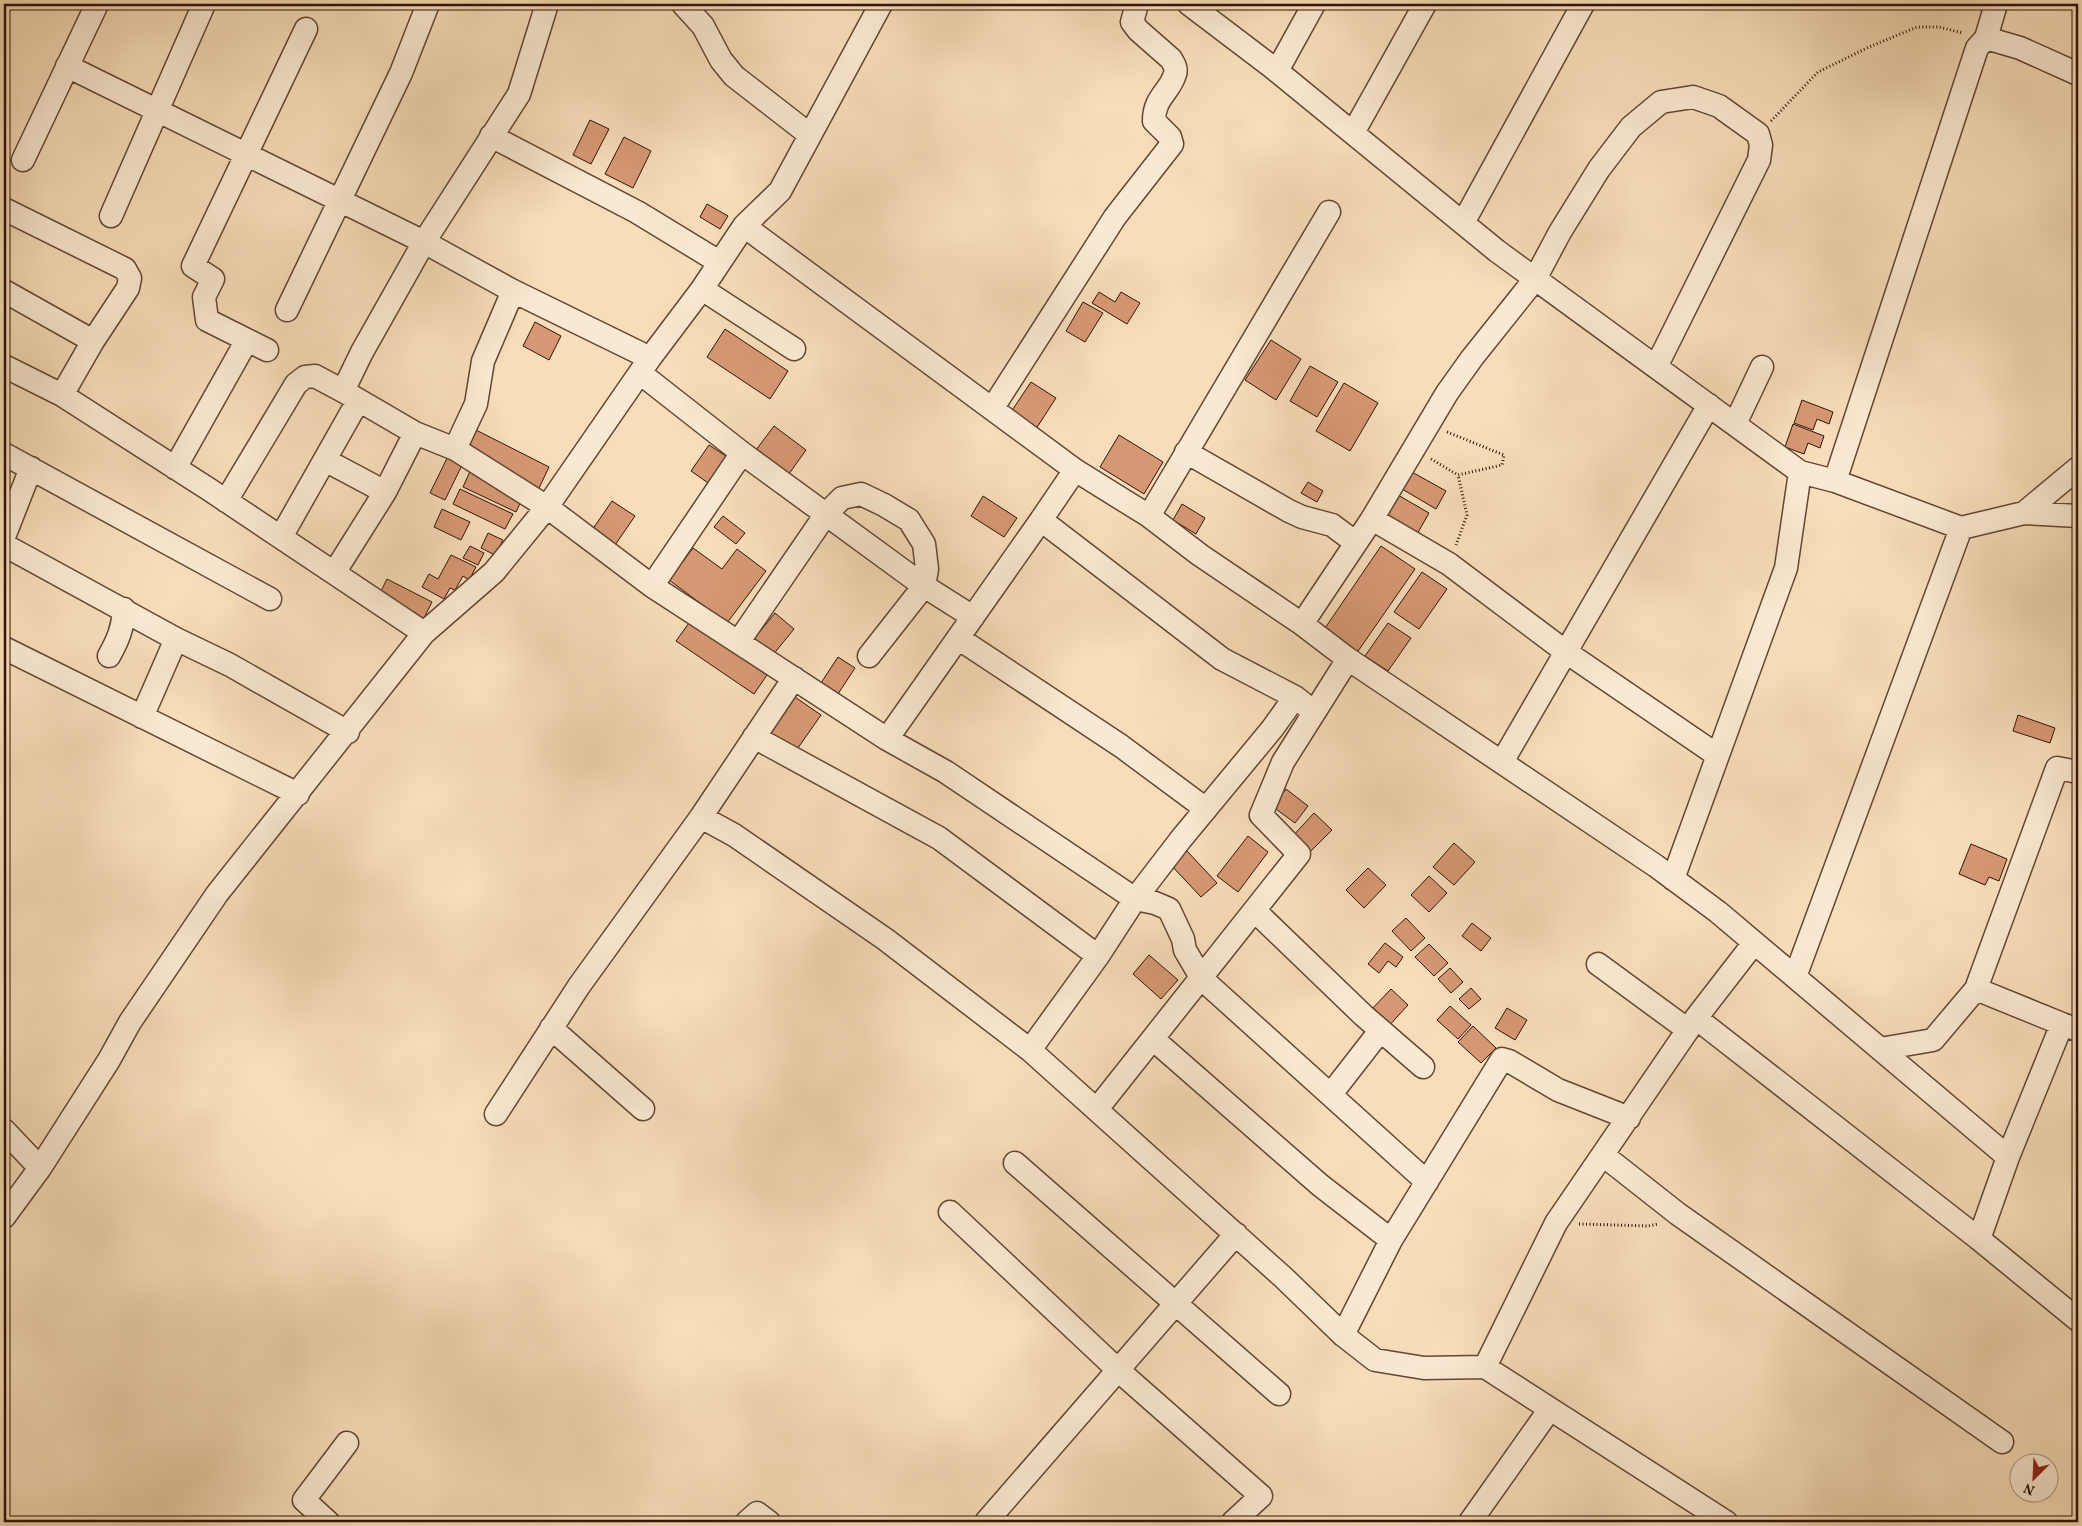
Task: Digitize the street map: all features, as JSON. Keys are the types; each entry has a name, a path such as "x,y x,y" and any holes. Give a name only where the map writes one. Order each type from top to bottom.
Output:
{"street":[{"path":"23,160 97,4"},
{"path":"111,216 204,4"},
{"path":"287,310 401,73 428,4"},
{"path":"281,537 325,460 350,396 362,352 424,242 519,94 547,4"},
{"path":"683,4 703,26 721,60 734,76 810,135"},
{"path":"4,1217 40,1168 109,1060 130,1022 217,894 348,732 424,632 494,572 547,507 645,366 702,290 744,226 780,192 881,4"},
{"path":"992,409 1115,217 1172,144 1170,137 1154,121 1154,112 1157,103 1176,73 1175,65 1132,22 1137,4"},
{"path":"1189,4 1277,71 1463,223 1535,279 1800,472 1835,481 1961,528 2024,513 2078,516"},
{"path":"1277,71 1314,4"},
{"path":"1353,133 1425,4"},
{"path":"1835,481 1978,48 1986,38 1996,4"},
{"path":"1463,223 1575,7"},
{"path":"267,350 208,320 204,297 213,279 193,266 306,29"},
{"path":"1986,38 2020,48 2078,74"},
{"path":"67,66 424,242 645,366 742,453 924,586 973,617"},
{"path":"1302,624 1372,519 1415,450 1447,393 1472,358 1535,279 1560,232 1599,169 1631,127 1661,102 1693,96 1719,106 1758,134 1761,145 1759,160 1656,367"},
{"path":"492,136 637,212 719,262"},
{"path":"4,209 125,269 130,278 128,288 93,341 62,395"},
{"path":"1149,516 1328,212"},
{"path":"744,226 1075,470 1149,516 1200,555 1302,624 1348,659 1502,762 1718,912 2008,1157"},
{"path":"702,290 794,350"},
{"path":"4,291 93,341"},
{"path":"455,449 476,404 483,361 513,291"},
{"path":"175,468 246,340"},
{"path":"4,366 62,395 424,632"},
{"path":"1736,424 1762,367"},
{"path":"226,501 296,384 305,377 315,376 416,433 455,449 547,507 652,586 887,739 946,772 1134,899 1155,903 1169,909 1183,939 1185,950 1202,978 1427,1182"},
{"path":"1502,762 1709,405"},
{"path":"334,572 385,492 416,433"},
{"path":"1186,452 1289,511 1302,517 1332,525 1356,543"},
{"path":"652,586 742,453"},
{"path":"4,454 270,599"},
{"path":"325,460 385,492"},
{"path":"5,527 31,468"},
{"path":"2024,513 2078,468"},
{"path":"887,739 1075,470"},
{"path":"1673,879 1786,568 1800,472"},
{"path":"739,641 826,514 842,498 861,494 909,520 924,544 927,569 924,586 869,656"},
{"path":"1372,519 1449,564 1566,652 1717,755"},
{"path":"1041,520 1222,659 1295,697 1314,712"},
{"path":"1795,977 1961,528"},
{"path":"4,544 176,639 230,665 348,732"},
{"path":"109,656 120,637 124,609"},
{"path":"958,638 1121,746 1206,809"},
{"path":"142,717 176,639"},
{"path":"4,648 298,794"},
{"path":"1097,1110 1256,911 1299,854 1261,816 1283,762 1348,659"},
{"path":"496,1114 579,986 701,817 794,678"},
{"path":"1030,1050 1098,956 1134,899 1272,729 1295,697"},
{"path":"754,737 939,838 1098,956"},
{"path":"1880,1049 1933,1040 1976,989 2057,768 2078,772"},
{"path":"701,817 734,835 885,939 1030,1050 1236,1234 1342,1335 1375,1360 1424,1368 1485,1367 1726,1522"},
{"path":"1256,911 1380,1031 1422,1067"},
{"path":"1485,1367 1556,1224 1692,1024 1754,943"},
{"path":"1598,964 1692,1024 1979,1239 2078,1320"},
{"path":"1976,989 2070,1027 2008,1157 1979,1239"},
{"path":"551,1028 643,1109"},
{"path":"1331,1094 1380,1031"},
{"path":"1153,1039 1320,1185 1391,1240"},
{"path":"1342,1335 1391,1240 1502,1060 1509,1061 1558,1090 1629,1118"},
{"path":"4,1130 40,1168"},
{"path":"1603,1155 1678,1214 2002,1442"},
{"path":"1015,1163 1279,1394"},
{"path":"950,1212 1118,1370 1261,1496 1233,1522"},
{"path":"986,1522 1236,1234"},
{"path":"1470,1522 1550,1409"},
{"path":"328,1522 304,1500 347,1443"},
{"path":"748,1522 757,1512 769,1522"}],"path":[{"path":"1758,134 1818,72 1870,46 1917,27 1939,27 1986,38"},
{"path":"1415,450 1458,475 1502,465 1504,455 1473,441 1429,426"},
{"path":"1449,564 1467,515 1458,475"},
{"path":"1556,1224 1648,1226 1663,1223 1678,1214"}],"building":[{"path":"590,120 609,129 591,164 573,155"},
{"path":"624,137 651,151 633,188 605,174"},
{"path":"707,204 728,216 720,229 700,217"},
{"path":"1099,292 1115,302 1121,292 1140,303 1127,324 1092,303"},
{"path":"1083,302 1103,313 1085,342 1066,331"},
{"path":"535,322 561,336 549,360 523,346"},
{"path":"725,329 788,371 770,399 707,357"},
{"path":"1271,340 1301,359 1276,400 1245,380"},
{"path":"1310,366 1338,382 1317,417 1290,401"},
{"path":"1031,382 1056,398 1034,432 1009,415"},
{"path":"1344,383 1378,403 1350,451 1316,431"},
{"path":"1802,400 1833,412 1829,424 1817,419 1813,430 1794,423"},
{"path":"1793,424 1824,436 1820,448 1808,443 1804,454 1785,447"},
{"path":"774,426 806,450 786,478 753,454"},
{"path":"476,430 549,467 539,488 466,450"},
{"path":"1119,435 1163,462 1144,494 1100,467"},
{"path":"709,445 729,458 711,485 691,471"},
{"path":"451,450 466,457 445,500 430,493"},
{"path":"471,469 524,495 516,512 463,487"},
{"path":"1412,472 1446,491 1436,509 1402,489"},
{"path":"1308,482 1323,491 1317,502 1301,493"},
{"path":"460,489 513,514 505,529 453,504"},
{"path":"1398,495 1429,513 1416,536 1385,518"},
{"path":"983,496 1017,518 1004,537 971,516"},
{"path":"612,501 635,516 613,548 590,533"},
{"path":"1182,504 1205,518 1196,534 1173,520"},
{"path":"442,509 470,522 461,540 434,527"},
{"path":"723,516 745,533 736,544 714,527"},
{"path":"488,533 503,540 495,555 481,548"},
{"path":"470,546 484,553 478,565 463,558"},
{"path":"1381,546 1415,569 1354,657 1321,634"},
{"path":"693,548 722,569 737,549 766,571 727,623 669,580"},
{"path":"451,555 476,567 469,580 463,576 455,590 450,588 444,599 422,587 429,574 438,579"},
{"path":"1422,572 1447,589 1419,629 1394,612"},
{"path":"387,579 432,602 423,620 378,597"},
{"path":"775,613 794,629 772,656 753,640"},
{"path":"689,623 767,675 754,694 676,641"},
{"path":"1388,623 1411,638 1388,671 1365,656"},
{"path":"838,657 855,668 834,700 817,689"},
{"path":"795,697 821,715 793,755 767,737"},
{"path":"2018,715 2055,728 2050,743 2013,731"},
{"path":"1286,789 1308,806 1295,823 1273,807"},
{"path":"1314,813 1332,830 1308,854 1291,838"},
{"path":"1248,836 1268,852 1238,892 1217,876"},
{"path":"1454,843 1475,862 1454,885 1433,867"},
{"path":"1971,844 2007,859 1999,881 1989,877 1985,885 1959,874"},
{"path":"1186,850 1217,883 1201,897 1170,864"},
{"path":"1368,868 1386,885 1364,908 1346,890"},
{"path":"1429,876 1447,893 1429,912 1411,895"},
{"path":"1406,918 1425,938 1411,951 1392,931"},
{"path":"1472,923 1491,938 1481,951 1462,936"},
{"path":"1385,943 1403,957 1396,967 1388,961 1379,973 1368,964"},
{"path":"1429,944 1448,963 1434,976 1415,957"},
{"path":"1149,955 1178,980 1161,999 1133,974"},
{"path":"1450,968 1463,982 1451,993 1438,979"},
{"path":"1471,988 1481,999 1469,1009 1459,999"},
{"path":"1391,989 1408,1005 1387,1028 1369,1012"},
{"path":"1450,1006 1471,1025 1458,1039 1437,1020"},
{"path":"1507,1008 1527,1020 1515,1040 1495,1028"},
{"path":"1473,1026 1496,1048 1481,1063 1458,1042"}]}
